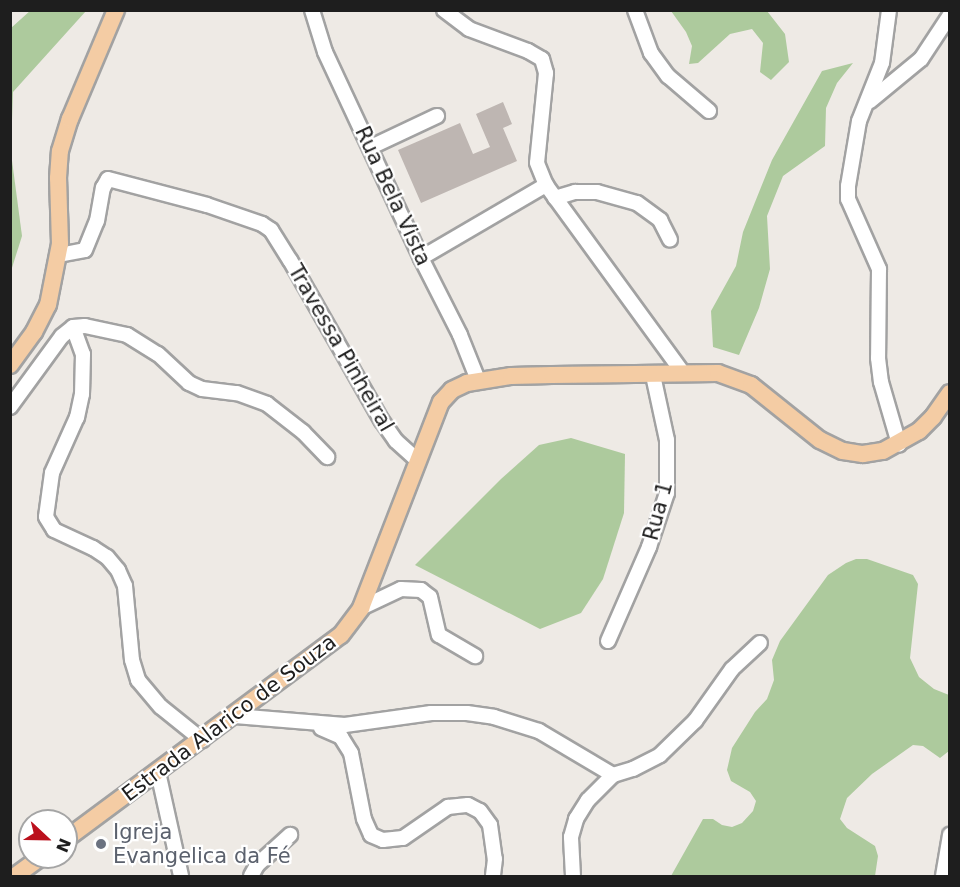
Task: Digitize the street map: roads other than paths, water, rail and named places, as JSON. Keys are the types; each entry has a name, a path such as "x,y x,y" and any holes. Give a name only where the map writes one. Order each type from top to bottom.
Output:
{"main road":[{"path":"10,365 42,318 52,289 59,255 60,151 70,119 116,10"},
{"name":"Estrada Alarico de Souza","path":"78,830 235,716 341,635 361,608 441,402 452,390 478,380 552,375 718,373 751,385 798,425 820,440 843,451 863,454 884,451 899,444 926,424 950,393"}],"street":[{"name":"Rua Bela Vista","path":"312,10 325,52 421,258 460,335 478,380"},
{"path":"444,10 469,29 528,51 542,59 546,72 537,163 546,185 684,374"},
{"path":"635,10 651,53 668,76 709,111"},
{"path":"889,10 882,63 859,121 848,186 848,199 879,269 878,358 881,382 899,444"},
{"path":"865,105 921,59 950,15"},
{"path":"371,147 437,117"},
{"name":"Travessa Pinheiral","path":"59,255 85,250 97,221 103,188 108,179 207,205 246,218 271,230 382,421 396,441 417,460"},
{"path":"421,258 546,185"},
{"path":"555,198 575,192 597,192 637,203 660,220 670,240"},
{"path":"10,407 63,336 73,327 85,326 127,335 158,354 195,386 237,393 267,404 303,432 327,457"},
{"path":"73,327 83,354 84,369 76,417 56,462 47,496 46,517 54,530 93,548 107,557 118,570 124,585 132,660 138,680 161,707 202,740"},
{"name":"Rua 1","path":"608,641 649,547 667,493 667,440 652,375"},
{"path":"361,608 401,589 422,590 430,597 439,636 475,656"},
{"path":"573,876 571,837 576,819 588,800 613,775 633,769 660,755 695,721 732,669 760,644"},
{"path":"235,716 345,725 431,713 467,713 494,717 548,736 613,775"},
{"path":"302,722 330,730 341,737 351,753 364,819 371,835 383,840 403,838 448,807 468,805 480,811 490,825 495,858 493,876"},
{"path":"158,772 181,876"},
{"path":"250,876 257,865 290,835"},
{"path":"943,876 950,836"}],"place":[{"name":"Igreja Evangelica da Fé","path":"101,844"}]}
